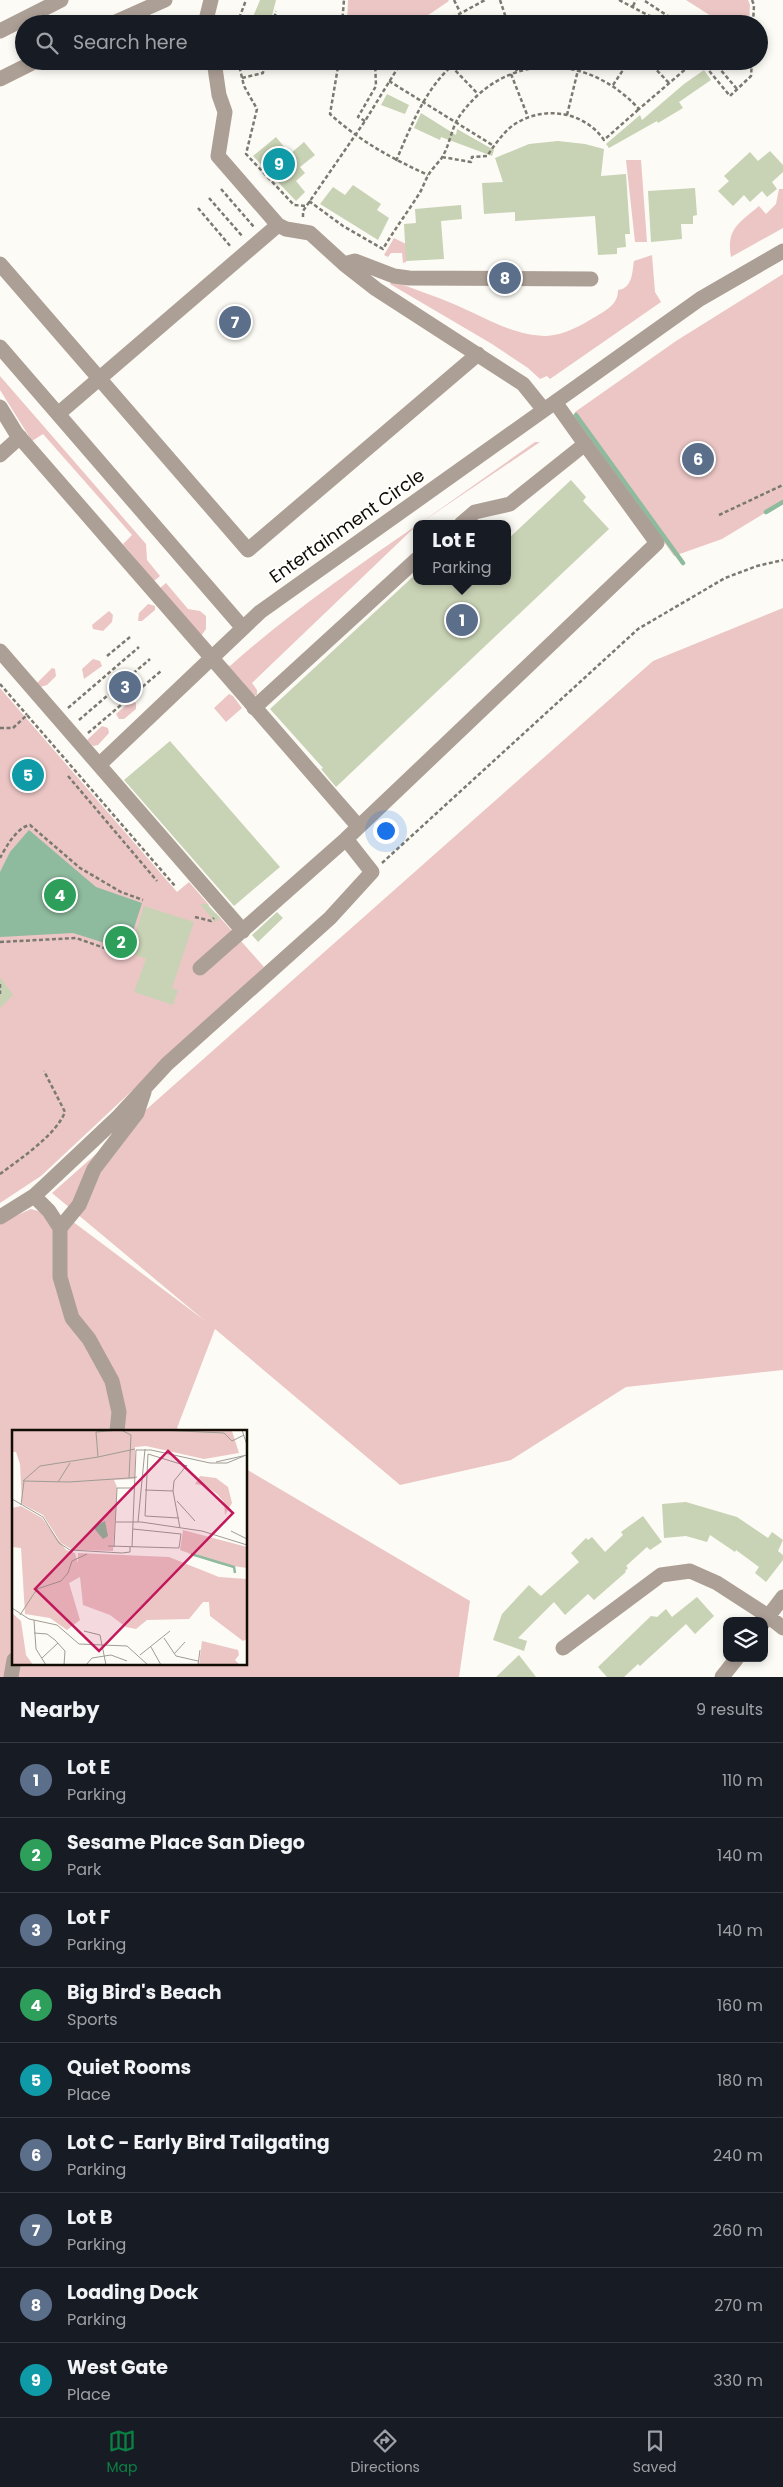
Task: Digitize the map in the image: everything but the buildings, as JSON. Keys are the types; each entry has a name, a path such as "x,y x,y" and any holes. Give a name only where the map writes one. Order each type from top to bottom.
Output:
{"street":[{"path":"31,15 61,0"},
{"path":"130,15 164,0"},
{"path":"207,15 211,0"},
{"path":"0,31 15,23"},
{"path":"0,79 18,70"},
{"path":"200,968 346,839 657,543 585,444 549,406 523,384 390,299 344,264 310,233 286,229 278,224 218,156 225,112 219,95 215,70"},
{"path":"58,414 278,224"},
{"name":"Entertainment Circle","path":"99,765 243,628 294,587 700,299 783,251"},
{"path":"344,264 355,260 394,276 409,278 591,278"},
{"path":"0,264 248,550 478,354"},
{"path":"0,347 243,628"},
{"path":"0,396 17,422 20,437"},
{"path":"0,407 20,437 358,826"},
{"path":"0,455 20,437"},
{"path":"466,520 475,512 510,504 585,444"},
{"path":"254,708 413,563"},
{"path":"0,651 243,931"},
{"path":"0,1216 34,1196 98,1136 147,1084 330,918 372,872 346,839"},
{"path":"60,1228 79,1204 94,1169 137,1113 147,1084"},
{"path":"34,1196 49,1211 60,1228 60,1277 72,1318 89,1339 112,1380 119,1412 117,1430"},
{"path":"563,1648 661,1575 690,1570 717,1583 763,1617"},
{"path":"768,1617 783,1597"},
{"path":"768,1620 783,1628"},
{"path":"722,1677 734,1662"},
{"path":"11,1677 13,1664"}],"path":[{"path":"240,15 246,0"},
{"path":"343,15 344,0"},
{"path":"454,0 460,12"},
{"path":"455,15 485,0"},
{"path":"500,0 505,15"},
{"path":"619,0 652,15"},
{"path":"633,6 636,0"},
{"path":"752,0 754,5 753,15"},
{"path":"645,1 666,15"},
{"path":"275,15 276,11"},
{"path":"240,70 257,109 246,154 294,205 306,206"},
{"path":"242,78 263,73 263,70"},
{"path":"337,70 330,114 354,136 396,161 428,175"},
{"path":"365,121 358,117 376,86 375,70"},
{"path":"303,218 302,211 365,121 396,70"},
{"path":"396,161 423,101 447,70"},
{"path":"459,70 478,94"},
{"path":"309,201 343,226 383,249 420,193 428,175 442,157 456,122 478,94 511,74 524,70"},
{"path":"567,115 578,70 613,85 639,109"},
{"path":"613,85 623,70"},
{"path":"657,70 669,83"},
{"path":"442,157 472,162 472,158 487,156 511,127 528,118 547,113 567,115 589,125 604,140 684,70"},
{"path":"708,70 730,96 751,76 751,70"},
{"path":"721,70 737,89"},
{"path":"511,74 528,118"},
{"path":"389,81 494,146"},
{"path":"221,188 254,228"},
{"path":"210,198 243,237"},
{"path":"198,208 232,248 260,222 265,210"},
{"path":"368,247 371,241"},
{"path":"719,515 783,485"},
{"path":"372,872 638,629 725,578 757,566 783,560"},
{"path":"107,656 130,637"},
{"path":"64,712 139,647"},
{"path":"74,724 150,659"},
{"path":"84,736 161,671"},
{"path":"0,684 175,886"},
{"path":"0,728 13,728 27,715"},
{"path":"68,776 157,881"},
{"path":"0,858 16,834 27,825 30,825 80,868 121,892 143,900"},
{"path":"0,942 76,938 113,951"},
{"path":"0,984 0,994"},
{"path":"0,1174 25,1155 62,1121 66,1112 44,1071"}],"shaded area":[{"path":"348,0 449,1 428,15 347,15"},
{"path":"686,0 748,0 750,5 749,15 709,15"},
{"path":"626,160 641,160 647,242 635,242"},
{"path":"779,189 783,189 783,228 731,257 730,240 736,227 759,206 766,214 776,204"},
{"path":"394,238 406,244 406,262 403,263 402,253 391,253 388,257 384,255"},
{"path":"652,255 655,292 661,302 550,379 547,376 540,379 528,368 492,344 390,284 392,281 522,333 546,336 578,327 611,306 616,300 618,290 623,289 629,283 634,261"},
{"path":"783,274 783,502 722,539 674,556 575,418 575,412 676,341"},
{"path":"0,376 146,544 147,560 160,576 154,581 123,544 132,535 43,434 32,441 0,390"},
{"path":"535,442 540,442 425,520"},
{"path":"413,528 252,683 257,690 257,695 254,696 227,665 230,666 298,610"},
{"path":"166,583 188,609 200,611 206,616 206,629 201,636 160,588"},
{"path":"148,604 155,606 155,610 142,621 138,621 139,613"},
{"path":"783,608 783,1370 626,1387 511,1460 400,1485 215,1329 177,1428 180,1430 12,1430 12,1664 248,1664 248,1470 470,1601 459,1677 0,1677 0,1223 31,1209 72,1221 204,1320 52,1193 653,661"},
{"path":"109,611 113,615 112,622 103,631 93,629 92,625"},
{"path":"93,659 100,661 102,666 84,679 82,669"},
{"path":"52,668 55,669 56,676 47,685 40,687 37,683"},
{"path":"0,688 177,892 189,882 209,905 207,908 213,915 216,913 264,967 41,1176 0,1203"},
{"path":"229,694 233,696 242,708 226,722 214,708"},
{"path":"132,700 136,703 136,709 124,719 119,719 116,714"},
{"path":"102,726 108,728 109,733 98,745 93,746 87,740"},
{"path":"29,830 96,887 142,903 127,950 73,933 0,937 0,872 10,852"}],"waterway":[{"path":"576,415 683,563"},
{"path":"766,512 783,502"}],"place":[{"name":"West Gate","path":"279,164"},
{"name":"Loading Dock","path":"505,278"},
{"name":"Lot B","path":"235,322"},
{"name":"Lot C - Early Bird Tailgating","path":"698,459"},
{"name":"Lot E","path":"462,620"},
{"name":"Lot F","path":"125,687"},
{"name":"Quiet Rooms","path":"28,775"},
{"name":"Big Bird's Beach","path":"60,895"},
{"name":"Sesame Place San Diego","path":"121,942"}]}
